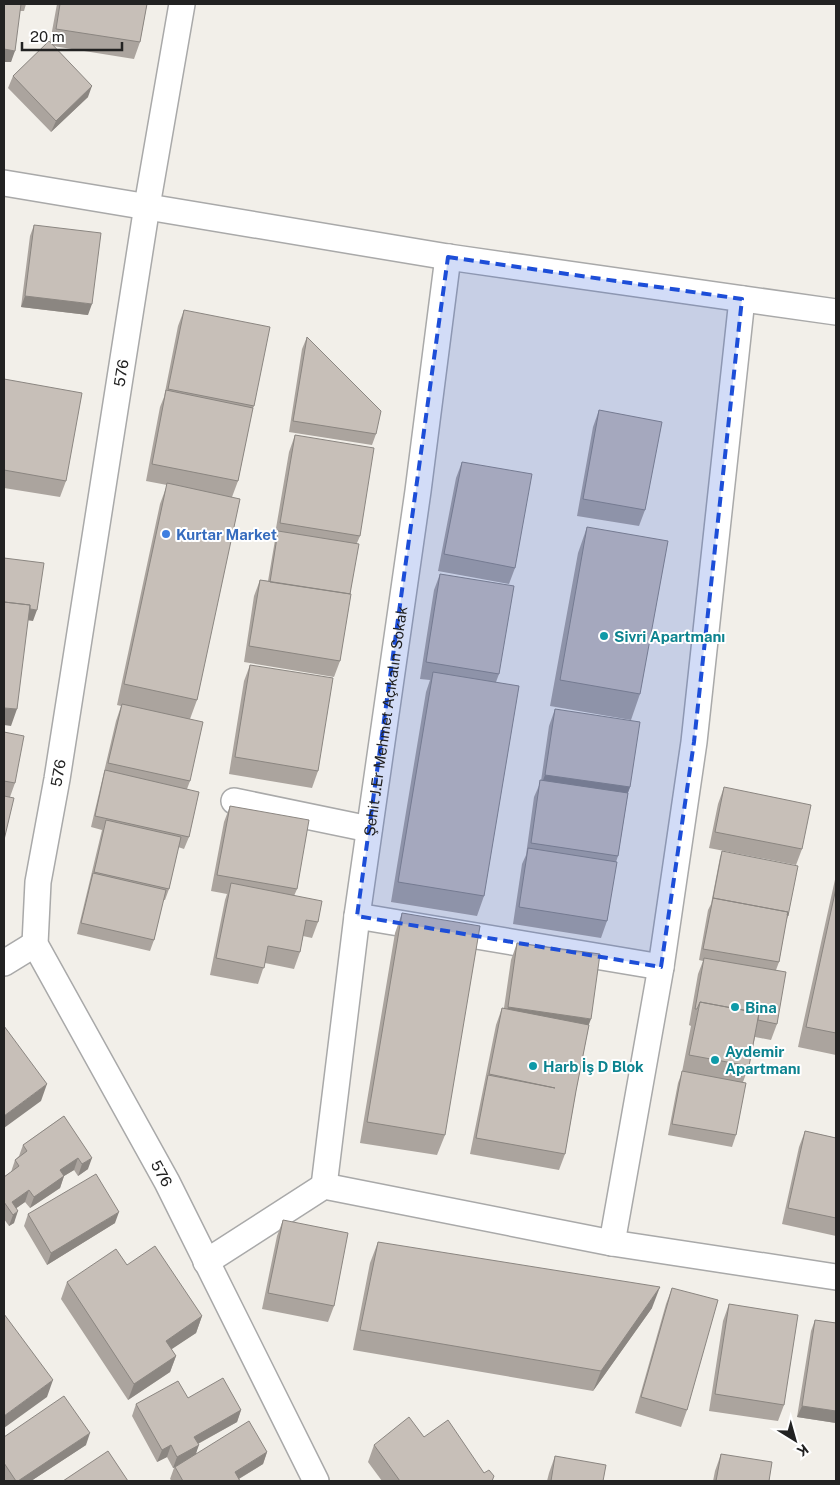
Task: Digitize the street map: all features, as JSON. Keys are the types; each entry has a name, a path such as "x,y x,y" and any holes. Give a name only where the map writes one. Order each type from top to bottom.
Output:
{"street":[{"name":"576","path":"182,4 147,206 57,779 38,882 34,944 167,1182 316,1481"},
{"path":"4,183 448,257 836,312"},
{"name":"Şehit J.Er Mehmet Açıkalın Sokak","path":"324,1186 357,916 418,491 448,257"},
{"path":"612,1243 660,966 694,742 742,299"},
{"path":"234,801 369,829"},
{"path":"357,916 660,966"},
{"path":"4,963 34,944"},
{"path":"206,1262 324,1186 612,1243 836,1278"}],"highlighted area":[{"path":"448,257 742,299 694,742 661,967 357,916"}],"building":[{"path":"4,4 21,4 15,51 4,49"},
{"path":"60,4 147,4 140,42 56,29"},
{"path":"49,41 92,86 56,121 13,76"},
{"path":"34,225 101,233 92,304 25,296"},
{"path":"184,310 270,327 254,406 168,389"},
{"path":"307,337 381,411 376,434 293,421"},
{"path":"4,379 82,393 66,481 4,470"},
{"path":"166,390 253,408 238,481 152,464"},
{"path":"599,410 662,422 645,510 583,499"},
{"path":"295,435 374,448 360,536 280,523"},
{"path":"462,462 532,474 515,568 444,554"},
{"path":"167,483 240,499 197,700 124,684"},
{"name":"Sivri Apartmanı","path":"587,527 668,541 640,694 560,680"},
{"path":"278,531 359,544 350,594 270,582"},
{"path":"4,558 44,563 37,610 30,609 30,605 4,602"},
{"path":"440,574 514,586 499,674 426,662"},
{"path":"260,580 351,594 340,661 249,646"},
{"path":"4,602 30,605 17,709 4,708"},
{"path":"250,665 333,678 318,771 235,757"},
{"path":"433,672 519,686 484,896 398,882"},
{"path":"122,704 203,722 190,781 108,763"},
{"path":"555,709 640,722 630,787 545,775"},
{"path":"4,732 24,736 15,783 4,781"},
{"path":"105,770 199,792 189,837 95,816"},
{"path":"540,780 628,793 618,856 531,843"},
{"path":"724,787 811,805 802,849 715,832"},
{"path":"4,796 14,798 4,840"},
{"path":"230,806 309,820 297,889 217,875"},
{"path":"106,820 181,837 169,889 94,872"},
{"path":"528,848 617,862 607,921 519,907"},
{"path":"722,851 798,866 788,916 788,912 713,898"},
{"path":"93,873 166,890 154,940 81,923"},
{"path":"231,883 322,901 318,922 306,920 300,952 268,946 264,968 216,958"},
{"path":"836,888 836,1033 806,1027"},
{"path":"713,898 788,912 779,962 703,949"},
{"path":"402,913 480,926 445,1135 367,1122"},
{"path":"517,943 600,954 591,1019 508,1007"},
{"path":"704,958 786,972 777,1024 758,1020 759,1013 700,1002 697,1009 695,1009"},
{"path":"700,1002 759,1013 749,1066 689,1055"},
{"path":"502,1008 589,1025 565,1154 476,1138 488,1075 555,1088 489,1074"},
{"path":"4,1026 47,1084 4,1116"},
{"path":"682,1071 746,1083 736,1135 672,1124"},
{"path":"64,1116 92,1158 82,1164 78,1158 60,1170 64,1176 34,1197 29,1190 12,1202 18,1211 13,1215 4,1202 4,1177 19,1166 15,1160 27,1151 23,1145"},
{"path":"805,1131 836,1138 836,1218 788,1208"},
{"path":"96,1174 119,1212 51,1253 28,1214"},
{"path":"283,1220 348,1233 334,1306 268,1293"},
{"path":"378,1242 660,1287 601,1371 360,1330"},
{"path":"155,1246 202,1316 166,1341 176,1356 134,1384 67,1282 116,1249 127,1265"},
{"path":"672,1288 718,1300 687,1410 641,1397"},
{"path":"729,1304 798,1315 784,1405 715,1394"},
{"path":"4,1314 53,1380 4,1416"},
{"path":"815,1320 836,1323 836,1411 802,1406"},
{"path":"223,1378 241,1410 194,1437 199,1445 177,1457 171,1445 162,1450 136,1404 178,1381 188,1398"},
{"path":"64,1396 90,1433 16,1481 4,1463 4,1437"},
{"path":"409,1417 424,1437 448,1420 484,1473 489,1470 494,1476 492,1481 400,1481 374,1445"},
{"path":"249,1421 267,1452 235,1472 240,1481 183,1481 175,1467"},
{"path":"108,1451 128,1481 63,1481"},
{"path":"721,1454 772,1462 769,1481 716,1481"},
{"path":"555,1456 606,1465 603,1481 551,1481"}],"place":[{"name":"Kurtar Market","path":"166,534"},
{"name":"Sivri Apartmanı","path":"604,636"},
{"name":"Bina","path":"735,1007"},
{"name":"Aydemir Apartmanı","path":"715,1060"},
{"name":"Harb İş D Blok","path":"533,1066"}]}
